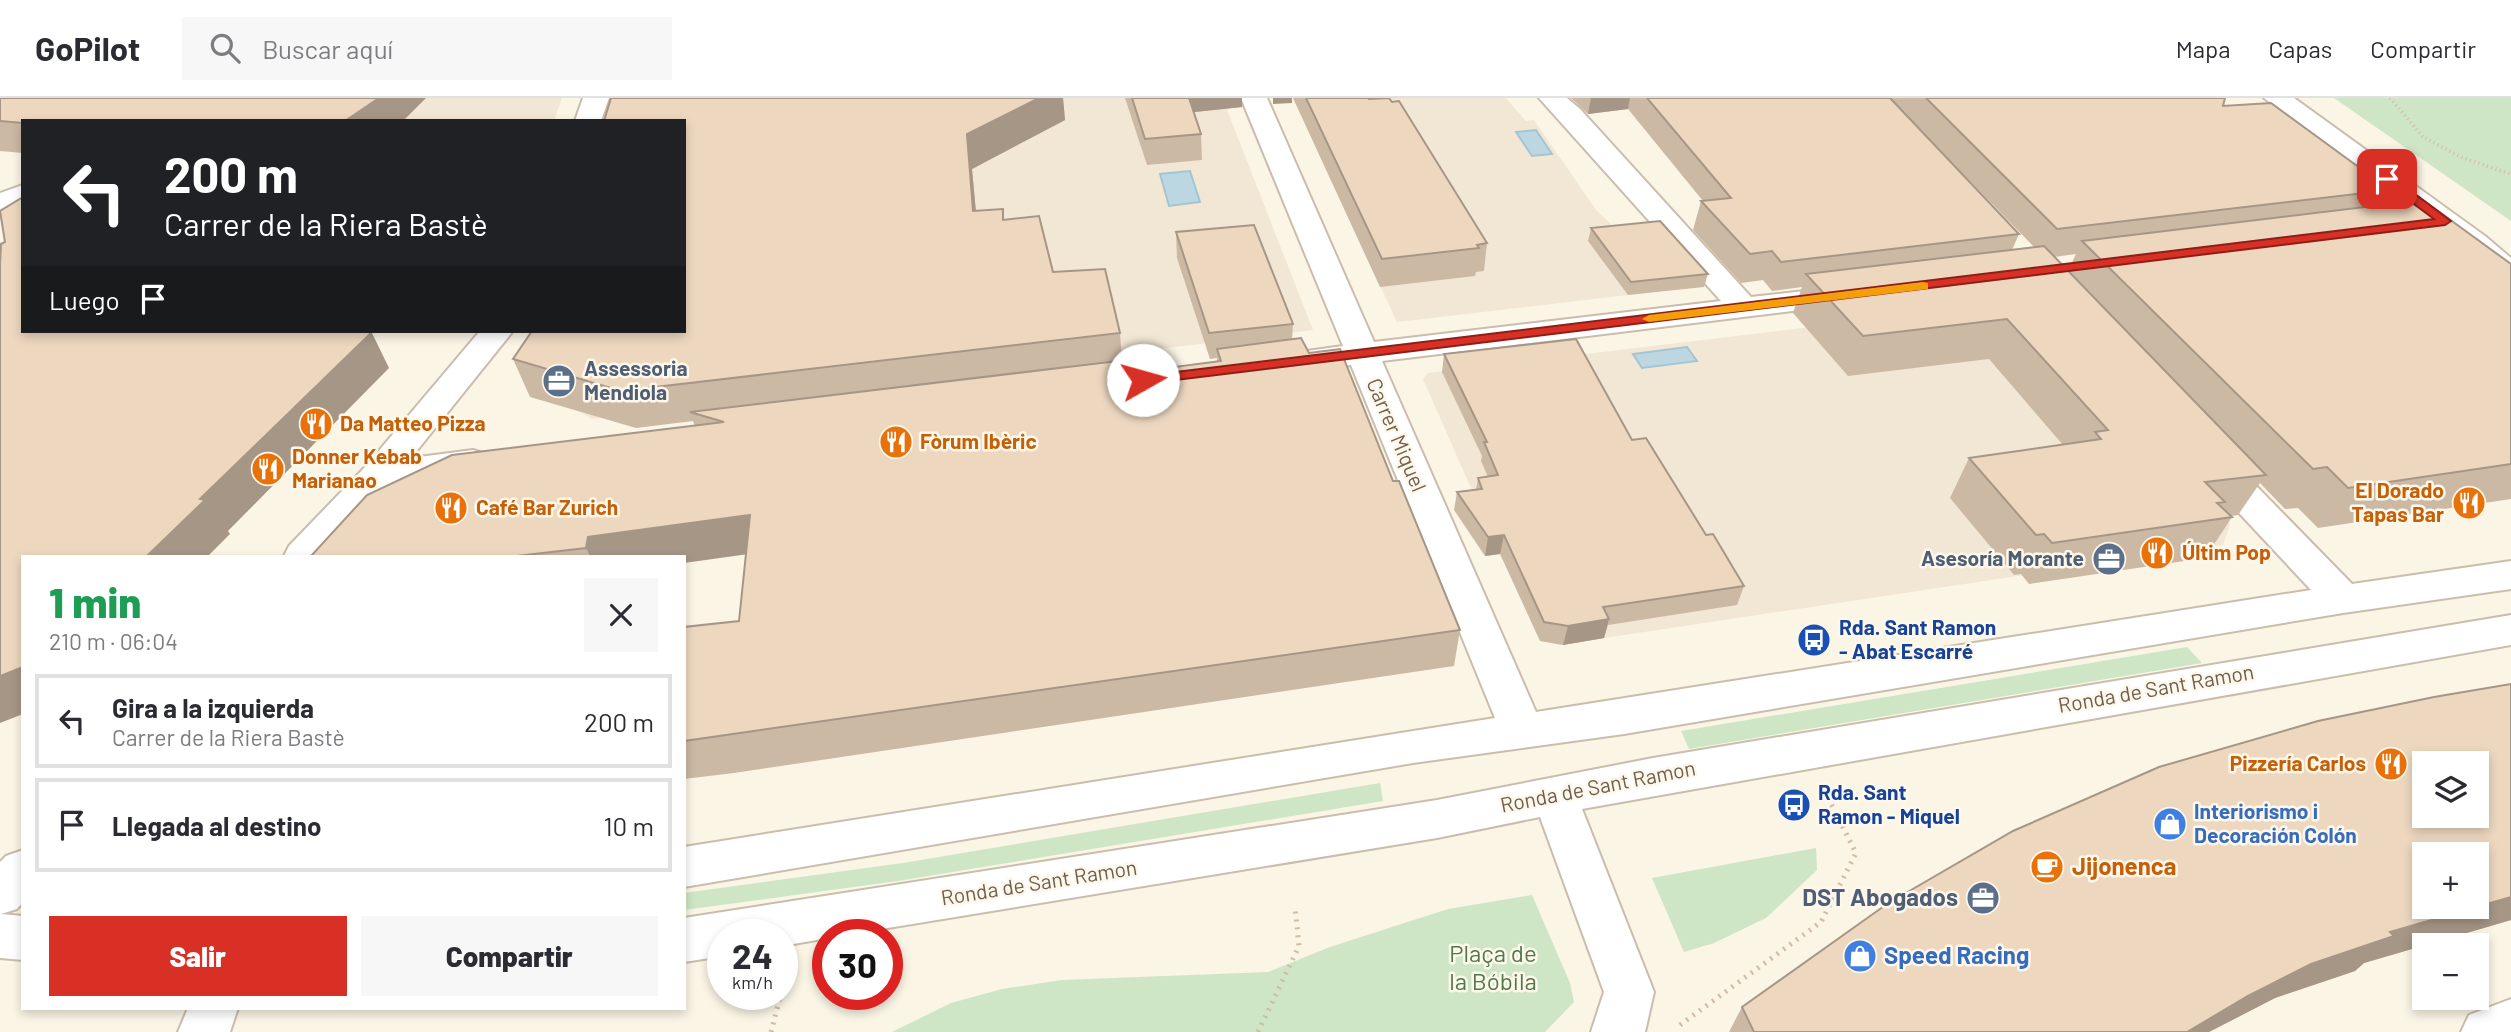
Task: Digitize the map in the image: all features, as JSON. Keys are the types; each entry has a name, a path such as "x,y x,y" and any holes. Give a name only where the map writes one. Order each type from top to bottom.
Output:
{"street":[{"path":"590,119 596,98"},
{"name":"Carrer Miquel","path":"1254,98 1523,732"},
{"path":"1552,98 1598,144 1743,307"},
{"path":"2277,98 2475,242 2511,274"},
{"path":"2406,226 2445,221"},
{"path":"2475,242 2511,260"},
{"path":"1265,365 1878,291"},
{"path":"304,555 379,474 495,333"},
{"path":"2186,435 2343,599"},
{"path":"379,474 504,458"},
{"path":"686,867 1413,746 1523,732 2343,599 2511,575"},
{"name":"Ronda de Sant Ramon","path":"686,940 1437,819 1804,750 2511,630"},
{"path":"1554,795 1629,992 1623,1023 1617,1032"},
{"path":"0,852 21,855"},
{"path":"0,894 21,872"},
{"path":"0,936 21,938"},
{"path":"204,1032 212,1010"},
{"path":"2487,1032 2511,1023"}],"path":[{"path":"2390,98 2423,137 2463,158 2511,174"},
{"path":"1671,1032 1821,922 1856,853 1804,750"},
{"path":"1258,1032 1298,946 1295,906"},
{"path":"771,1032 777,1010"}],"shaded area":[{"path":"236,98 562,98 555,119 198,119"},
{"path":"632,98 1226,98 1230,108 1227,110 1313,330 592,419 546,392 679,333 686,333 686,119 679,119"},
{"path":"1293,98 1506,98 1526,121 1534,120 1596,210 1679,289 1397,322"},
{"path":"1994,305 2161,450 2230,524 2223,545 1558,645 1541,639 1500,554 1423,379 1428,373"}],"green space":[{"path":"2334,98 2511,98 2511,221"},
{"path":"2187,647 2202,663 1689,749 1681,731"},
{"path":"1380,783 1383,801 898,881 686,910 686,893 903,863"},
{"path":"1816,848 1817,870 1766,918 1714,943 1684,952 1652,878"},
{"name":"Plaça de la Bóbila","path":"1532,895 1570,983 1574,1002 1545,1032 892,1032 951,1003 1002,989 1062,980 1268,972 1330,947 1448,909"}],"water":[{"path":"1536,130 1552,154 1532,156 1516,132"},
{"path":"1190,171 1200,202 1169,206 1160,174"},
{"path":"1687,347 1697,361 1642,368 1633,354"}],"building":[{"path":"0,98 379,98 348,119 0,121"},
{"path":"611,98 1039,98 967,134 973,211 1003,209 1003,220 1039,216 1053,272 1105,269 1120,333 621,391 513,359 531,333 686,333 686,119 605,119"},
{"path":"1132,98 1189,98 1201,134 1145,139"},
{"path":"1306,98 1389,98 1392,102 1399,101 1487,243 1477,245 1479,248 1382,259"},
{"path":"1647,98 1890,98 2019,234 1781,262 1772,251 1750,254 1701,201 1731,198"},
{"path":"1926,98 2225,98 2223,106 2271,103 2390,190 2057,229"},
{"path":"21,198 21,333 370,334 200,499 205,500 148,555 21,555 21,668 0,676 0,264 1,244 5,242 0,211"},
{"path":"2423,200 2511,264 2511,464 2348,488 2327,467 2313,469 2082,241"},
{"path":"1660,221 1708,274 1631,282 1591,228"},
{"path":"1254,225 1293,324 1209,333 1176,232"},
{"path":"2044,246 2266,475 2205,482 2225,502 2217,503 2232,517 2052,543 2044,534 2036,535 1969,458 2101,439 2095,432 2108,430 2007,319 1863,336 1806,274"},
{"path":"1301,338 1309,353 1340,349 1393,481 1399,481 1460,630 686,741 686,627 739,621 750,515 588,537 586,548 526,555 312,555 367,495 452,455 724,422 690,412 1126,360 1129,373 1221,361 1217,349"},
{"path":"1576,339 1632,440 1646,438 1706,535 1713,534 1744,586 1603,607 1609,619 1568,626 1544,622 1504,535 1488,537 1457,492 1482,489 1478,478 1498,475 1484,442 1487,442 1444,354"},
{"path":"2511,684 2511,897 2489,903 2489,842 2412,842 2412,919 2435,919 2390,932 2394,936 2311,964 2248,996 2187,1032 1754,1032 1742,1007 1887,904 2013,831 2159,767 2318,721"}],"slow traffic":[{"path":"1649,319 1923,286"}],"place":[{"name":"Assessoria Mendiola","path":"559,381"},
{"name":"Da Matteo Pizza","path":"316,424"},
{"name":"Fòrum Ibèric","path":"896,442"},
{"name":"Donner Kebab Marianao","path":"268,469"},
{"name":"El Dorado Tapas Bar","path":"2469,503"},
{"name":"Café Bar Zurich","path":"451,508"},
{"name":"Últim Pop","path":"2157,553"},
{"name":"Asesoría Morante","path":"2109,559"},
{"name":"Rda. Sant Ramon - Abat Escarré","path":"1814,640"},
{"name":"Pizzería Carlos","path":"2391,764"},
{"name":"Rda. Sant Ramon - Miquel","path":"1794,805"},
{"name":"Interiorismo i Decoración Colón","path":"2170,824"},
{"name":"Jijonenca","path":"2047,867"},
{"name":"DST Abogados","path":"1983,898"},
{"name":"Speed Racing","path":"1860,956"}],"route":[{"path":"1143,380 2445,221 2387,179"}]}
